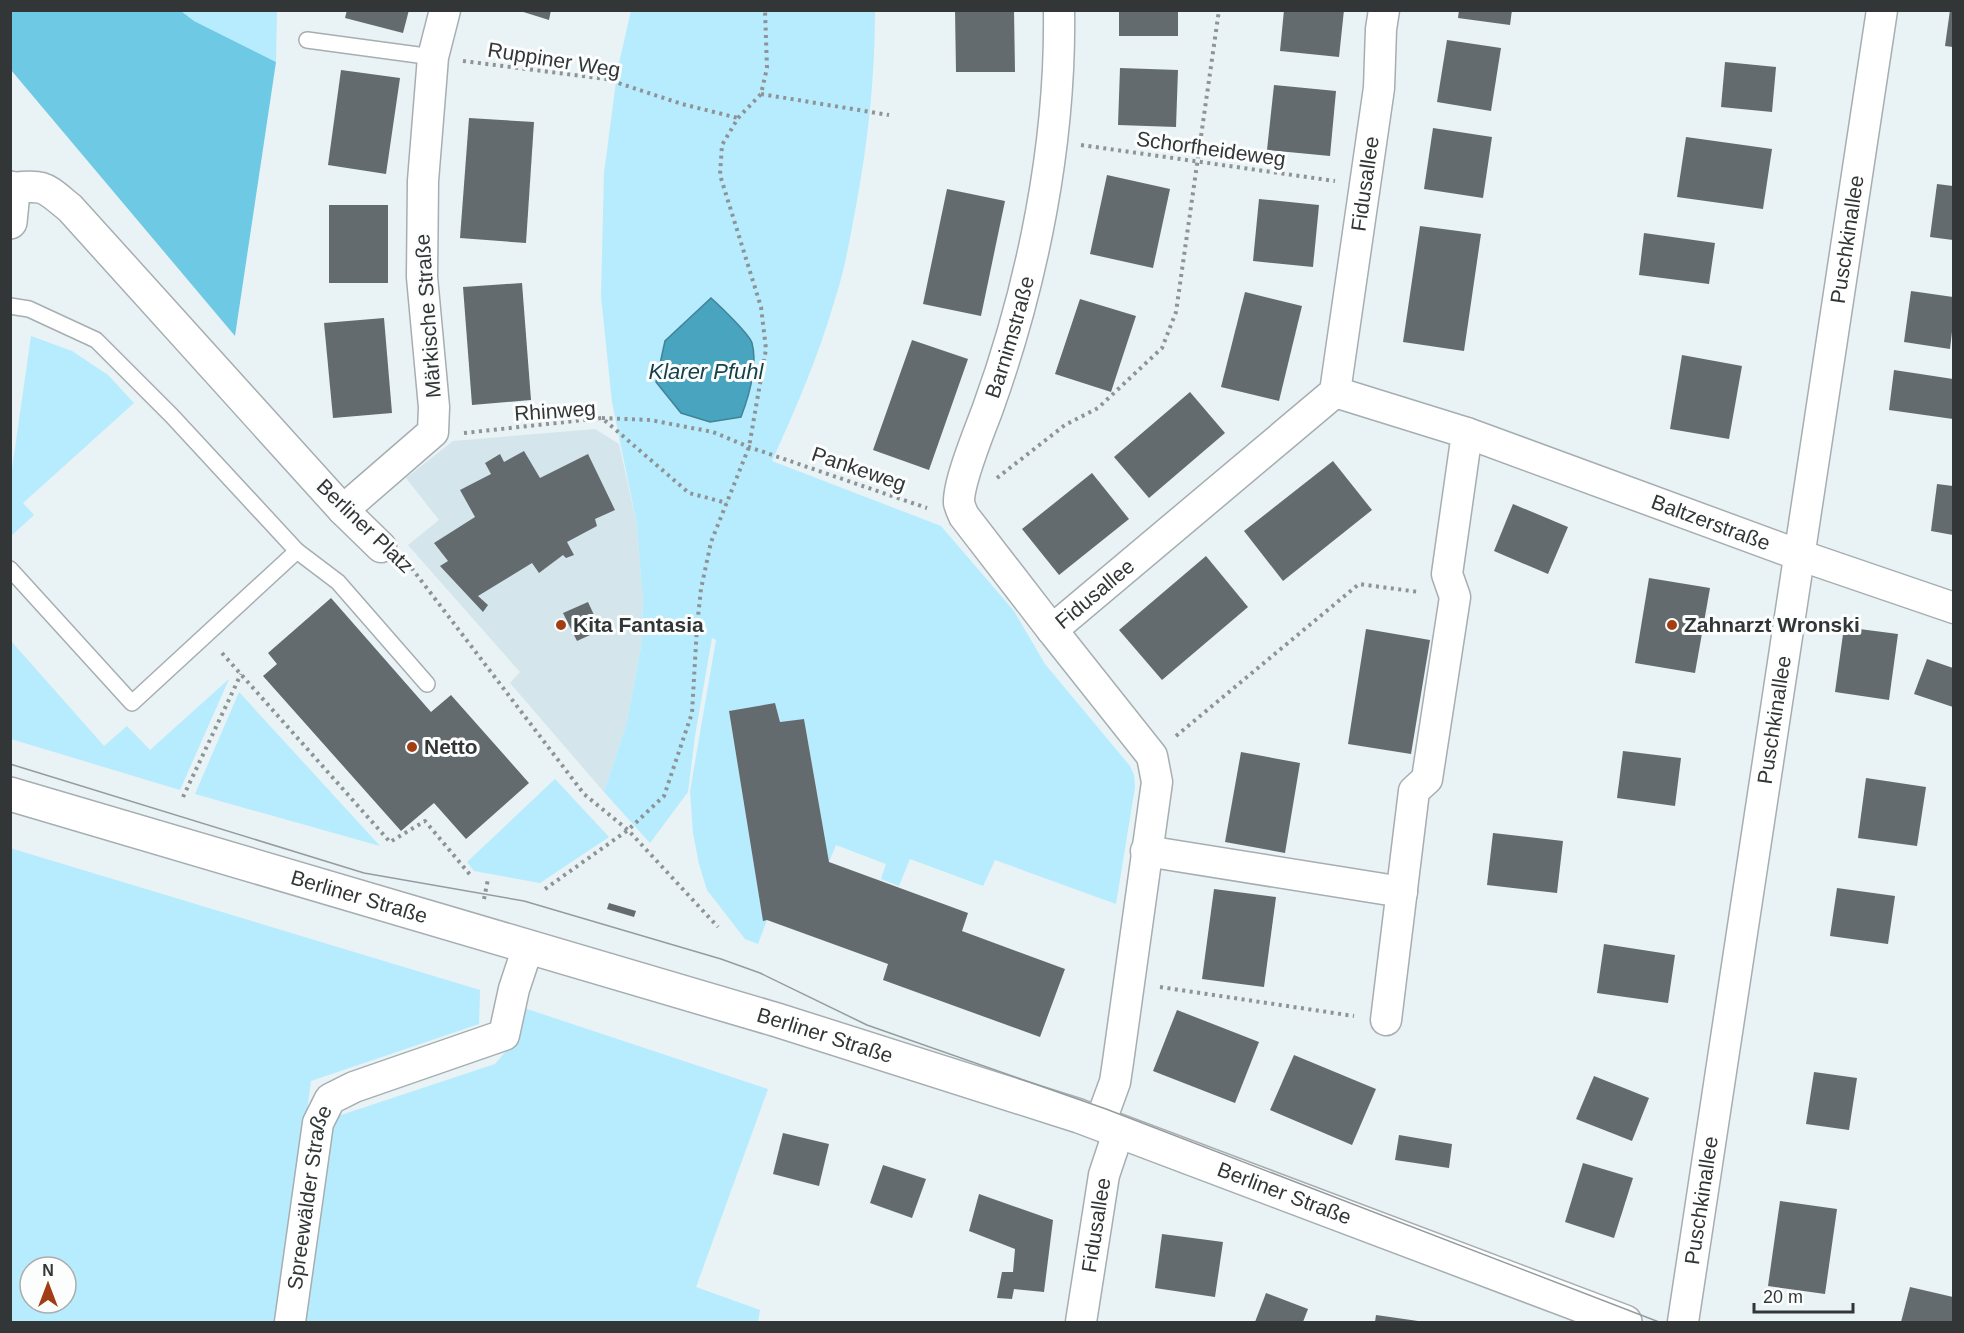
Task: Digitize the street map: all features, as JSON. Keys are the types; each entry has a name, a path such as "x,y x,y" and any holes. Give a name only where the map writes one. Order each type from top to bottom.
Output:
{"street":[{"name":"Märkische Straße","path":"433,432 434,407 422,277 423,181 433,57 445,10"},
{"name":"Barnimstraße","path":"959,504 962,481 1004,364 1032,251 1052,141 1059,51 1059,10"},
{"name":"Fidusallee","path":"1081,1323 1104,1175 1157,782 1152,756 1052,630 1335,392 1379,88 1384,10"},
{"name":"Puschkinallee","path":"1683,1323 1882,10"},
{"name":"Berliner Platz","path":"11,188 38,186 48,190 70,208 343,510 381,547"},
{"path":"10,222 11,188"},
{"path":"1335,392 1467,433 1447,574 1455,597 1427,779 1414,791 1386,1020"},
{"path":"343,510 433,432"},
{"name":"Baltzerstraße","path":"1467,433 1799,555 1953,608"},
{"path":"959,504 964,516 1052,630"},
{"name":"Berliner Straße","path":"10,795 810,1030 1109,1126 1625,1323"},
{"path":"1146,851 1402,892"},
{"name":"Spreewälder Straße","path":"290,1323 318,1123 330,1099 354,1087 504,1035 514,989 528,946"}],"lane":[{"path":"307,40 433,57"},
{"path":"10,306 28,309 96,340 172,416 297,551 338,582 427,684"},
{"path":"10,569 132,704 297,551"}],"path":[{"path":"545,889 628,830 664,796 692,713 701,589 711,542 749,447 766,349 761,307 720,175 722,145 738,118 760,94 767,68 765,10"},
{"path":"959,504 1027,457 1065,425 1098,408 1162,348 1176,312 1219,10"},
{"name":"Ruppiner Weg","path":"433,57 606,79 682,104 738,118"},
{"path":"760,94 889,115"},
{"name":"Schorfheideweg","path":"1052,141 1366,185"},
{"name":"Rhinweg","path":"433,432 465,433 602,418 689,493 727,502"},
{"name":"Pankeweg","path":"602,418 650,420 713,432 749,447 935,511 959,504"},
{"name":"Berliner Platz","path":"381,547 402,556 584,794 628,830 718,927"},
{"path":"1152,756 1359,584 1455,597"},
{"path":"206,634 390,842 425,821 472,877"},
{"path":"183,797 241,674"},
{"path":"1130,982 1386,1020"}],"shaded area":[{"path":"10,11 181,11 194,21 276,62 235,336 11,70"},
{"path":"181,11 277,11 276,62 194,21"},
{"path":"631,11 875,11 874,60 867,133 860,182 839,288 814,361 772,461 941,526 1014,611 1045,664 1130,766 1134,775 1135,787 1116,904 995,860 983,886 910,859 899,886 881,879 886,864 836,845 829,862 804,719 780,722 775,704 729,712 763,920 767,920 758,944 745,939 707,890 693,833 690,791 716,640 712,638 688,792 650,843 604,792 627,722 641,646 643,604 637,525 612,402 601,296 604,173 618,67"},
{"path":"31,336 72,351 108,375 134,403 23,503 34,515 11,536 11,476"},
{"name":"Kita Fantasia","path":"595,429 619,444 637,525 643,604 641,646 627,722 604,792 510,683 520,672 408,545 439,520 406,478 453,441"},
{"path":"11,641 104,746 127,726 150,750 229,679 180,790 11,739"},
{"path":"239,692 380,846 195,794"},
{"path":"555,779 609,837 540,883 474,871 467,862"},
{"path":"10,848 480,990 479,1024 311,1081 278,1322 11,1322"},
{"path":"524,1008 768,1089 696,1287 760,1310 758,1322 299,1322 329,1119 495,1064 512,1044"}],"water":[{"name":"Klarer Pfuhl","path":"711,298 750,339 754,361 750,390 741,417 710,422 681,413 656,382 665,341"}],"building":[{"path":"347,10 409,10 403,33 345,18"},
{"path":"517,10 551,10 549,20"},
{"path":"955,10 1014,10 1015,72 956,72"},
{"path":"1119,10 1178,10 1178,36 1119,36"},
{"path":"1284,10 1344,10 1339,57 1280,51"},
{"path":"1459,10 1512,10 1510,25 1458,18"},
{"path":"1950,10 1953,10 1953,47 1945,46"},
{"path":"1447,40 1501,48 1491,111 1437,102"},
{"path":"1725,62 1776,67 1772,112 1721,107"},
{"path":"1120,68 1178,70 1176,127 1118,125"},
{"path":"341,70 400,78 386,174 328,165"},
{"path":"1274,85 1336,91 1330,156 1267,150"},
{"path":"469,118 534,122 526,243 460,238"},
{"path":"1433,128 1492,137 1483,198 1424,189"},
{"path":"1686,137 1772,149 1763,209 1677,197"},
{"path":"1107,175 1170,189 1153,268 1090,254"},
{"path":"1937,184 1953,186 1953,240 1930,237"},
{"path":"947,189 1005,201 981,316 923,304"},
{"path":"1259,199 1319,205 1313,267 1253,261"},
{"path":"329,205 388,205 388,283 329,283"},
{"path":"1420,226 1481,234 1464,351 1403,342"},
{"path":"1644,233 1715,243 1709,284 1639,275"},
{"path":"522,283 531,400 472,405 463,287"},
{"path":"1911,291 1953,297 1950,349 1904,342"},
{"path":"1245,292 1302,306 1279,401 1221,387"},
{"path":"1080,299 1136,316 1111,392 1055,374"},
{"path":"384,318 392,413 333,418 324,323"},
{"path":"912,340 968,359 929,470 873,450"},
{"path":"1682,355 1742,366 1729,439 1670,429"},
{"path":"1894,370 1953,379 1953,419 1889,410"},
{"path":"1190,392 1225,433 1149,498 1114,457"},
{"path":"524,451 540,478 588,454 615,510 595,519 597,526 567,542 574,555 566,558 563,555 539,573 532,563 478,596 488,605 483,612 440,566 448,561 434,543 475,517 460,490 491,474 485,463 500,454 504,462"},
{"path":"1333,461 1372,510 1283,581 1244,531"},
{"path":"1092,473 1129,519 1059,575 1022,529"},
{"path":"1937,484 1953,486 1953,535 1931,531"},
{"path":"1513,504 1568,527 1548,574 1494,551"},
{"path":"1206,556 1248,607 1162,680 1119,630"},
{"name":"Zahnarzt Wronski","path":"1649,578 1710,588 1695,673 1635,663"},
{"name":"Netto","path":"331,598 431,712 451,695 529,783 466,839 434,803 401,831 263,676 277,664 268,653"},
{"path":"588,602 601,630 577,641 563,613"},
{"path":"1844,627 1898,634 1889,700 1835,692"},
{"path":"1366,629 1430,640 1411,754 1348,744"},
{"path":"1927,659 1953,668 1953,707 1914,694"},
{"path":"775,703 780,722 804,719 829,862 968,913 962,931 1065,969 1040,1037 883,980 888,964 767,920 763,921 729,711"},
{"path":"1623,751 1681,758 1675,806 1617,798"},
{"path":"1241,752 1300,763 1285,853 1225,842"},
{"path":"1866,778 1926,787 1917,846 1858,838"},
{"path":"1493,833 1563,841 1557,893 1487,885"},
{"path":"1837,888 1895,896 1888,944 1830,936"},
{"path":"1214,889 1276,897 1264,987 1202,979"},
{"path":"609,903 636,911 634,917 607,909"},
{"path":"1604,944 1675,955 1668,1003 1597,993"},
{"path":"1177,1010 1259,1042 1235,1103 1153,1071"},
{"path":"1294,1055 1376,1089 1352,1145 1270,1110"},
{"path":"1814,1072 1857,1078 1849,1130 1806,1124"},
{"path":"1594,1076 1649,1098 1632,1141 1576,1119"},
{"path":"783,1133 829,1144 819,1186 773,1174"},
{"path":"1399,1135 1452,1144 1449,1168 1395,1160"},
{"path":"1583,1163 1633,1178 1614,1238 1565,1222"},
{"path":"883,1165 926,1179 912,1218 870,1203"},
{"path":"979,1194 1053,1220 1044,1292 1014,1289 1012,1299 997,1298 1002,1272 1013,1272 1015,1249 969,1231"},
{"path":"1780,1201 1837,1209 1825,1294 1768,1286"},
{"path":"1162,1234 1223,1242 1215,1297 1155,1288"},
{"path":"1910,1287 1953,1297 1953,1322 1901,1322"},
{"path":"1266,1293 1308,1309 1303,1322 1255,1322"},
{"path":"1376,1315 1418,1321 1418,1322 1375,1322"}],"tram line":[{"path":"10,764 364,873 524,901 721,959 760,973 867,1025 1106,1109 1659,1322"}],"place":[{"name":"Kita Fantasia","path":"561,625"},
{"name":"Zahnarzt Wronski","path":"1672,625"},
{"name":"Netto","path":"412,747"}]}
